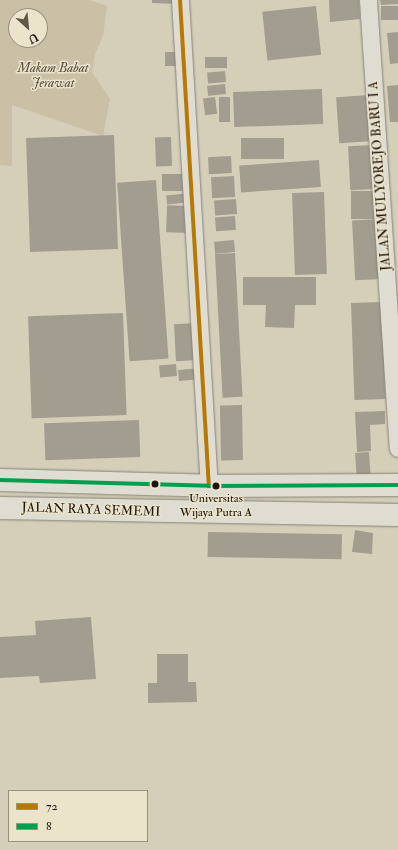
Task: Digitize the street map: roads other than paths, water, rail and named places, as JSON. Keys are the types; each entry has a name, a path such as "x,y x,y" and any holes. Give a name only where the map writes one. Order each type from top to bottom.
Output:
{"main road":[{"path":"7,508 6,480 207,475 398,485"},
{"name":"JALAN RAYA SEMEMI","path":"7,508 398,515"}],"street":[{"path":"180,0 207,475"},
{"name":"JALAN MULYOREJO BARU I A","path":"368,0 398,448"}],"place":[{"name":"Universitas Wijaya Putra A","path":"216,486"}],"park label":[{"name":"Makam Babat Jerawat","path":"53,76"}]}
